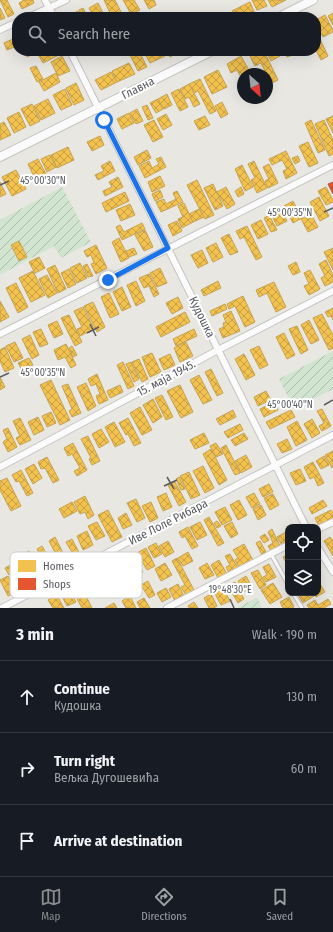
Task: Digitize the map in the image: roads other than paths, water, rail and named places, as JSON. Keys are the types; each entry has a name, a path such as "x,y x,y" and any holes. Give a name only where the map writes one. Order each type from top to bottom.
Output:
{"main road":[{"path":"290,12 313,0"},
{"name":"Главна","path":"0,157 202,56"}],"street":[{"path":"45,0 51,12"},
{"path":"40,12 66,0"},
{"path":"0,30 12,24"},
{"name":"Кудошка","path":"72,56 304,524"},
{"path":"0,334 333,165"},
{"name":"15. маја 1945.","path":"0,466 218,350 333,291"},
{"name":"Иве Лоле Рибара","path":"110,552 333,435"},
{"path":"321,528 333,522"},
{"path":"167,608 285,547"},
{"path":"321,553 333,572"},
{"name":"Иве Лоле Рибара","path":"2,608 21,598"}],"lane":[{"path":"271,554 285,579"},
{"path":"295,596 302,608"}]}
